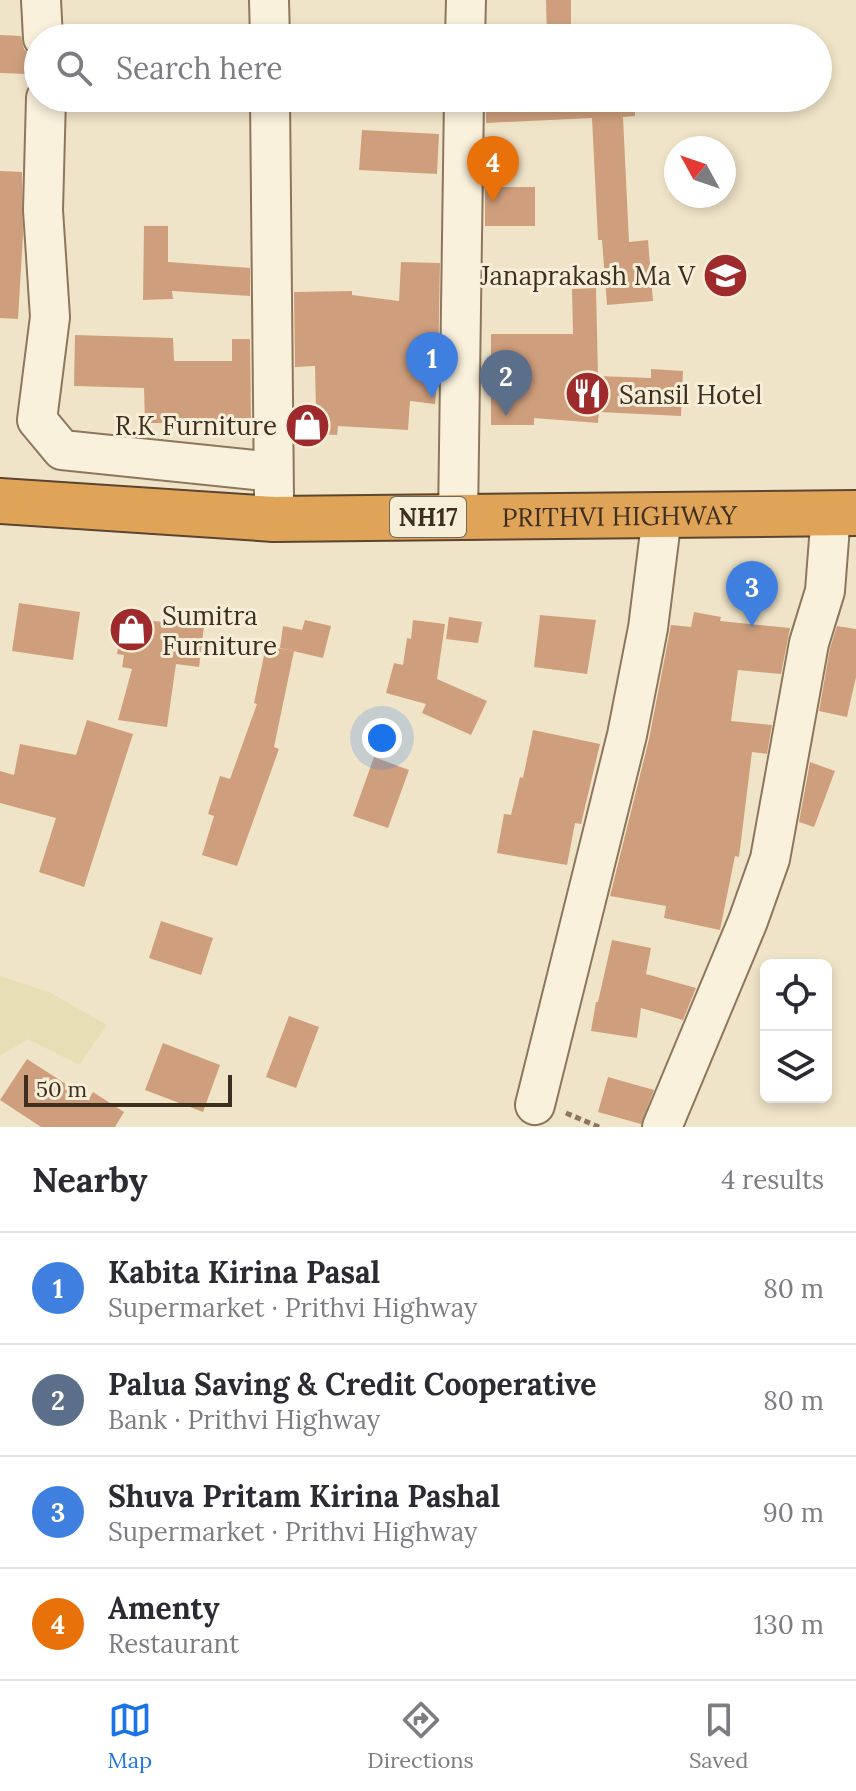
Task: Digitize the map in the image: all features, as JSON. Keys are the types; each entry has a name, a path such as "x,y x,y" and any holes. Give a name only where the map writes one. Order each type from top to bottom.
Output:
{"highway":[{"name":"PRITHVI HIGHWAY","path":"0,501 274,519 843,513"}],"street":[{"path":"41,0 42,24"},
{"path":"269,0 270,24"},
{"path":"465,24 466,0"},
{"path":"46,112 43,210 50,317 37,420 62,450 273,472"},
{"path":"270,112 274,519"},
{"path":"458,518 464,112"},
{"path":"662,1127 748,921 770,859 809,643 843,513"},
{"path":"535,1105 627,735 648,628 662,516"}],"shaded area":[{"path":"0,976 49,992 107,1025 79,1065 28,1039 0,1056"}],"building":[{"path":"546,0 571,0 571,24 547,24"},
{"path":"0,35 21,36 24,74 0,73"},
{"path":"486,112 635,112 635,116 623,117 629,242 648,240 653,301 607,305 602,240 598,240 592,118 486,123"},
{"path":"362,130 439,134 437,174 359,170"},
{"path":"0,171 22,172 23,235 18,319 0,318"},
{"path":"485,187 535,187 535,226 485,226"},
{"path":"144,226 168,226 168,262 250,268 250,296 172,291 173,299 143,300"},
{"path":"401,262 440,263 435,404 410,401 408,430 338,426 337,435 298,433 299,412 316,413 315,366 295,367 294,292 352,291 352,295 399,301"},
{"path":"596,288 598,376 651,378 651,369 683,371 681,416 599,412 598,423 534,418 534,425 491,425 491,334 573,334 572,289"},
{"path":"75,335 173,338 174,361 232,361 232,339 250,339 251,423 145,423 144,388 74,386"},
{"path":"19,603 80,612 73,660 12,651"},
{"path":"694,612 721,617 720,621 790,628 781,674 738,670 731,721 772,725 767,754 752,752 739,857 735,856 720,930 664,918 666,906 610,896 649,739 671,625 691,627"},
{"path":"540,615 596,620 587,674 534,667"},
{"path":"449,617 482,622 478,643 446,639"},
{"path":"123,618 204,626 199,667 176,664 167,727 118,720 132,669 122,667 124,655 117,654"},
{"path":"305,620 331,626 323,658 280,648 283,626 302,630"},
{"path":"413,620 445,624 437,679 487,701 471,735 422,713 426,704 386,693 394,663 403,665"},
{"path":"837,626 856,629 856,677 847,717 819,711"},
{"path":"266,646 294,651 274,747 279,749 237,866 202,855 214,816 208,814 220,776 230,779 257,704 254,703"},
{"path":"87,720 133,734 84,887 39,872 56,818 0,803 0,771 14,775 20,744 76,755"},
{"path":"533,730 600,744 581,824 575,823 567,865 497,853 504,814 511,815"},
{"path":"374,757 409,770 388,828 353,816"},
{"path":"810,762 835,771 814,827 799,822"},
{"path":"161,921 213,938 201,975 149,958"},
{"path":"612,940 651,948 646,974 696,988 683,1020 641,1008 637,1038 591,1031"},
{"path":"289,1016 319,1027 296,1088 266,1077"},
{"path":"163,1043 220,1065 203,1112 145,1090"},
{"path":"27,1059 89,1099 93,1092 124,1112 115,1127 41,1127 0,1100"},
{"path":"608,1077 654,1090 641,1124 598,1112"}],"place":[{"name":"Amenty","path":"493,202"},
{"name":"Janaprakash Ma V","path":"726,275"},
{"name":"Sansil Hotel","path":"588,394"},
{"name":"Kabita Kirina Pasal","path":"432,398"},
{"name":"Palua Saving & Credit Cooperative","path":"506,416"},
{"name":"R.K Furniture","path":"308,425"},
{"name":"Shuva Pritam Kirina Pashal","path":"752,627"},
{"name":"Sumitra Furniture","path":"131,630"}]}
